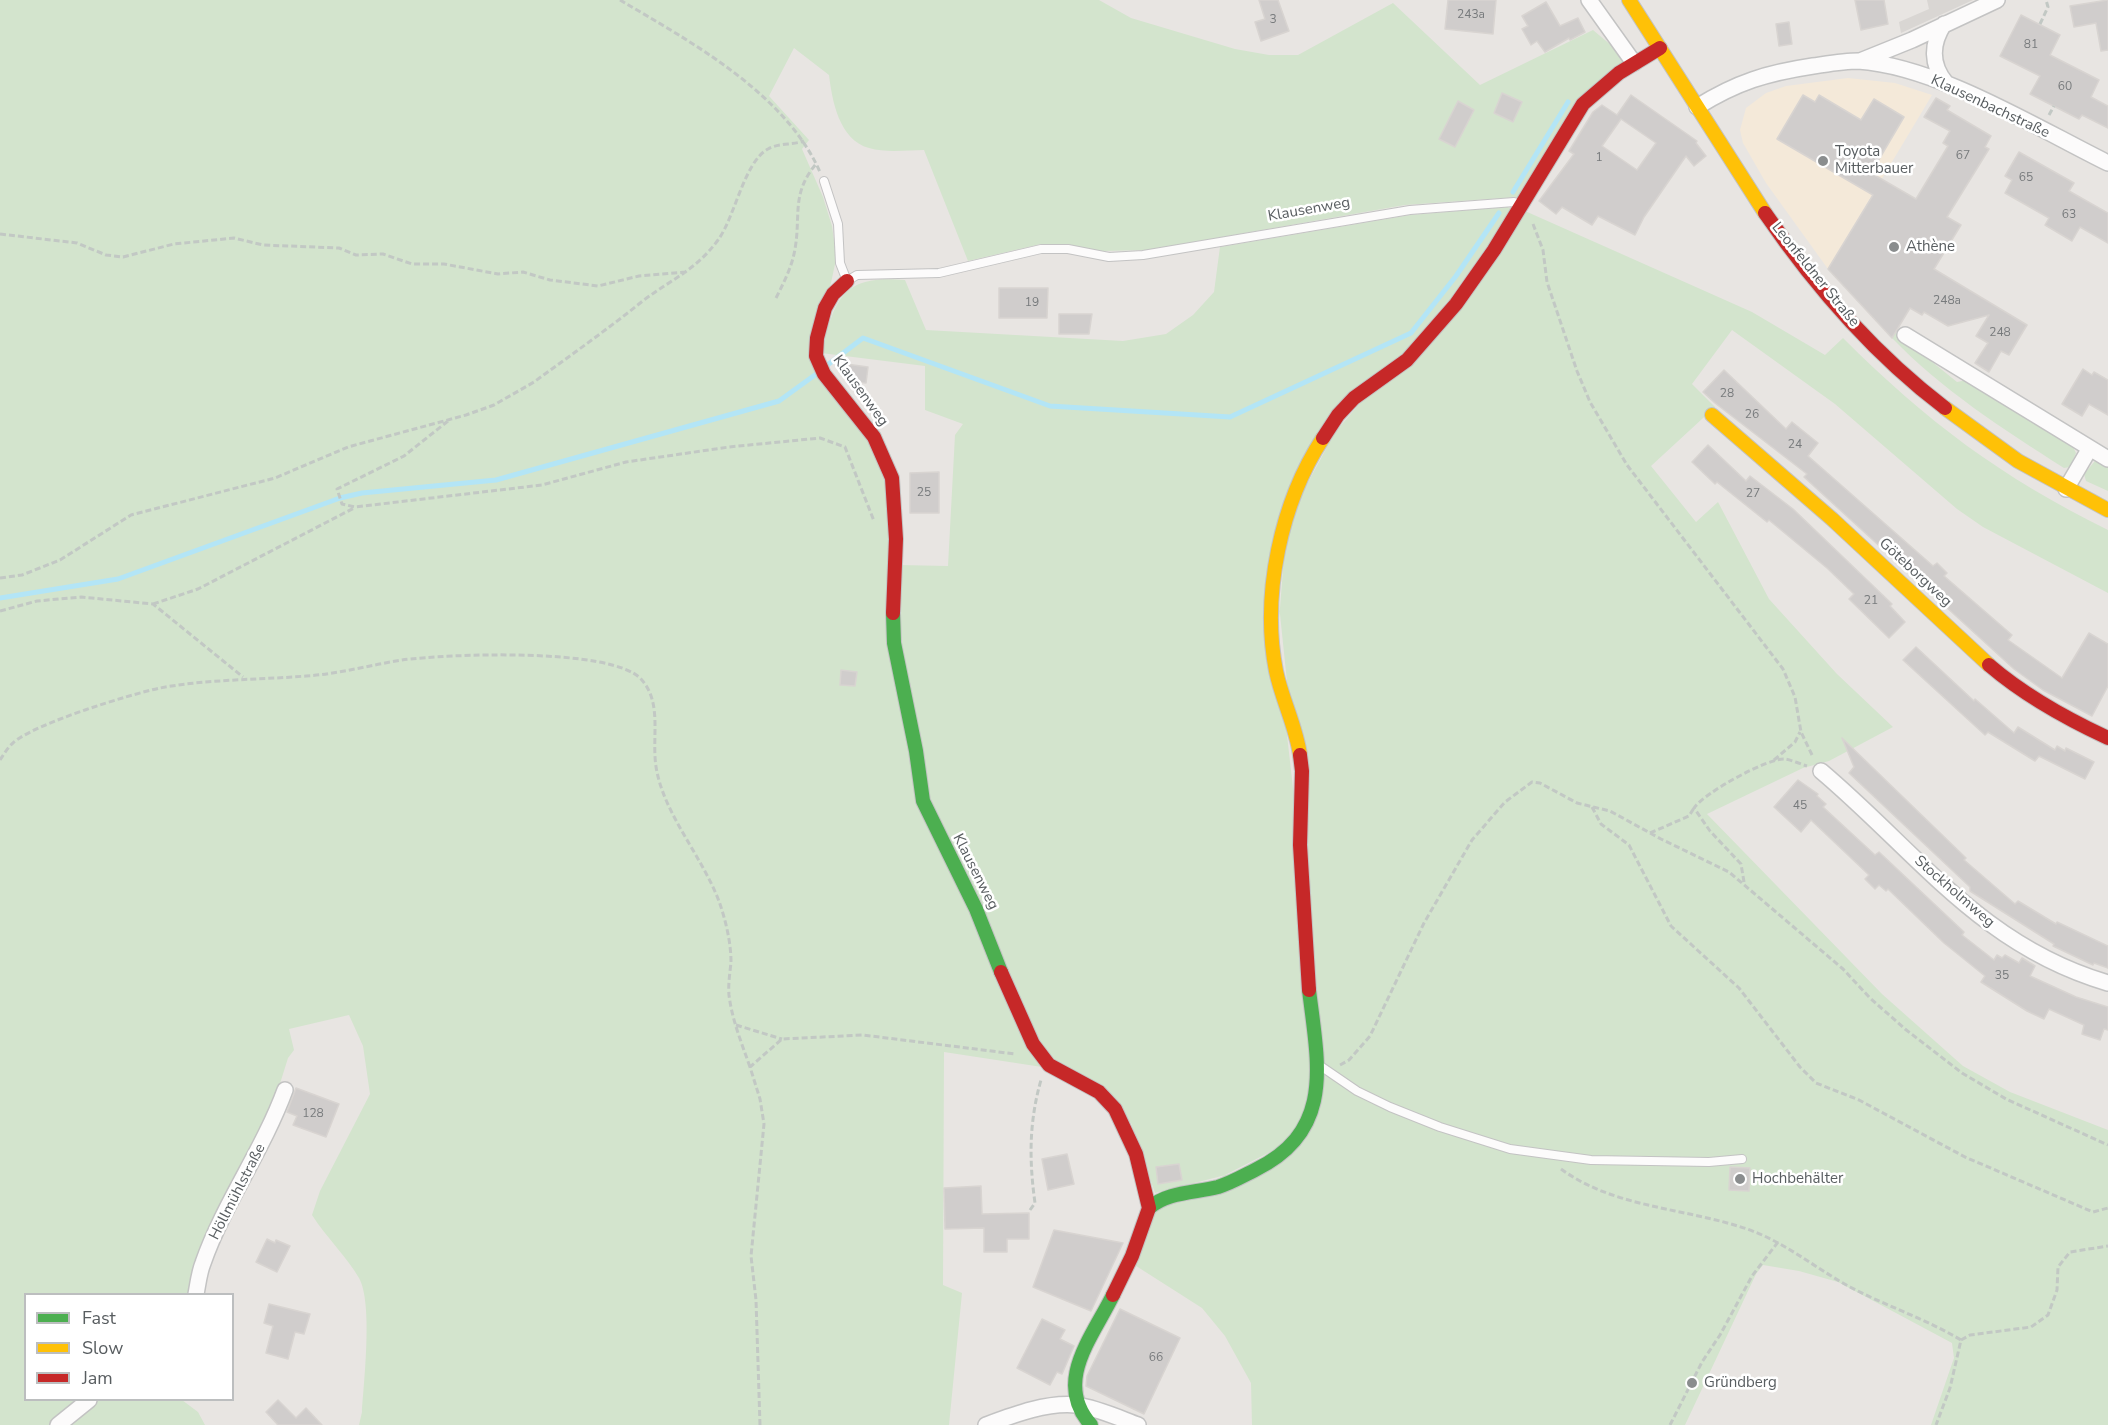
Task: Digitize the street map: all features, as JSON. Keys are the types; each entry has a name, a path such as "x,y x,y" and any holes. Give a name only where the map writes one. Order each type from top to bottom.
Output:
{"street":[{"path":"1589,0 1634,63"},
{"name":"Leonfeldner Straße","path":"1629,0 1794,253 1865,337 1915,384 1966,425 2066,489 2108,510"},
{"path":"1858,61 1998,0"},
{"path":"1944,24 1938,35 1934,51 1936,66 1946,83"},
{"path":"1091,1425 1076,1406 1072,1389 1075,1372 1124,1273 1149,1208 1158,1200 1168,1196 1208,1190 1248,1176 1288,1151 1299,1139 1310,1119 1322,1067 1306,962 1300,752 1272,646 1273,576 1282,528 1302,474 1338,416 1354,398 1407,360 1439,325 1494,250 1583,104 1634,63 1660,48"},
{"name":"Klausenbachstraße","path":"1697,107 1728,88 1752,78 1789,70 1858,61 1946,83 2108,163"},
{"name":"Klausenweg","path":"847,281 829,301 820,322 816,344 822,370 874,436 892,478 896,519 892,594 894,643 923,801 976,909 1021,1021 1046,1063"},
{"path":"1905,335 2108,459"},
{"name":"Göteborgweg","path":"1712,415 1740,442 1833,519 2003,676 2059,714 2108,738"},
{"path":"2066,489 2090,448"},
{"name":"Stockholmweg","path":"1821,771 1882,825 1939,882 1991,926 2057,964 2108,983"},
{"path":"1046,1063 1099,1092 1115,1109 1136,1154 1149,1208"},
{"name":"Höllmühlstraße","path":"196,1293 210,1244 271,1127 285,1090"},
{"path":"58,1425 88,1401"},
{"path":"986,1425 1058,1406 1076,1406 1130,1424"}],"lane":[{"path":"824,181 838,224 840,262 847,281"},
{"name":"Klausenweg","path":"847,281 857,275 866,274 904,276 939,273 1041,249 1068,249 1109,257 1143,255 1410,210 1514,202 1522,205"},
{"path":"1322,1067 1357,1091 1414,1117 1493,1144 1543,1155 1591,1160 1709,1162 1742,1159"}],"path":[{"path":"620,0 681,36 750,87 786,118 804,141 824,181"},
{"path":"2040,24 2048,7 2046,0"},
{"path":"0,578 22,575 60,560 131,515 249,486 299,470 348,447 449,420 494,405 534,382 644,301 689,272 710,251 726,227 748,175 760,156 776,146 804,141"},
{"path":"776,298 790,270 795,248 797,202 805,177 816,164"},
{"path":"1522,205 1530,217 1543,250 1547,282 1590,402 1627,465 1783,669 1795,697 1800,732 1821,771"},
{"path":"0,234 76,243 106,255 123,257 174,244 234,238 262,245 339,248 356,255 383,254 412,264 444,264 498,274 523,272 550,280 598,286 639,276 689,272"},
{"path":"449,420 404,456 337,489 342,504 355,507 542,485 626,462 729,447 820,438 845,447 875,524"},
{"path":"0,611 38,602 81,597 153,604 198,589 355,507"},
{"path":"153,604 244,678"},
{"path":"0,760 14,742 54,721 157,689 206,681 306,676 358,670 401,661 477,656 563,657 597,660 621,666 638,675 650,689 655,705 657,773 665,796 704,867 720,905 730,943 729,991 736,1025 760,1099 764,1124 751,1256 756,1300 760,1425"},
{"path":"1773,761 1795,742 1800,732"},
{"path":"1649,833 1689,816 1701,798 1726,781 1773,761 1784,759 1821,771"},
{"path":"1322,1067 1339,1066 1349,1060 1370,1036 1424,923 1472,840 1505,802 1532,782 1540,783 1577,803 1610,811 1661,840 1707,861 1744,883 1843,969 1870,998 1962,1073 2006,1099 2108,1145"},
{"path":"1592,807 1601,824 1629,845 1671,926 1739,988 1800,1068 1816,1083 1859,1100 1965,1157 2093,1212 2108,1208"},
{"path":"1694,808 1710,831 1741,864 1744,883"},
{"path":"736,1025 782,1039 863,1035 1004,1051 1046,1063 1032,1109 1030,1146 1035,1203 1030,1210"},
{"path":"750,1068 782,1039"},
{"path":"1543,1155 1563,1172 1594,1187 1645,1205 1721,1221 1778,1242 1849,1286 1961,1340"},
{"path":"1670,1425 1702,1362 1720,1335 1752,1276 1778,1242"},
{"path":"1936,1425 1950,1388 1961,1340 1970,1335 2031,1327 2048,1315 2057,1290 2058,1267 2070,1252 2108,1246"}],"shaded area":[{"path":"1927,0 1973,0 1901,33 1899,22 1929,9"},
{"name":"Toyota Mitterbauer","path":"1848,78 1895,83 1932,95 1828,269 1766,183 1743,143 1740,130 1746,108 1766,93 1786,86"}],"green space":[{"path":"0,0 1099,0 1131,18 1235,49 1269,55 1298,55 1393,3 1480,85 1593,30 1624,56 1625,61 1518,197 1405,205 1148,250 1103,251 1062,244 1041,244 968,261 924,150 882,150 859,144 844,128 839,118 832,96 829,75 794,48 769,96 809,140 802,149 823,197 832,226 835,264 831,283 810,341 885,469 912,763 1042,1067 944,1052 943,1285 962,1293 949,1425 359,1425 362,1412 367,1323 363,1290 354,1270 312,1215 320,1191 370,1094 363,1046 349,1015 289,1029 294,1050 288,1058 272,1109 188,1293 24,1293 24,1401 82,1401 52,1425 0,1425"},
{"path":"1507,207 1514,209 1422,338 1359,388 1273,547 1294,749 1314,1066 1300,1128 1257,1167 1155,1193 1131,1123 1049,1060 931,813 898,648 899,565 948,566 955,435 963,424 925,410 925,366 821,353 831,318 844,294 854,286 867,281 884,279 905,280 926,330 1123,341 1166,334 1193,315 1214,292 1220,247 1410,215"},
{"path":"1525,211 1752,312 1825,355 1843,338 1905,396 1967,446 2033,489 2108,530 2108,593 1983,527 1957,509 1835,404 1732,330 1692,384 1715,407 1651,466 1696,522 1718,502 1769,599 1837,674 1893,727 1829,761 1803,768 1707,814 1882,994 1963,1066 2010,1092 2108,1130 2108,1425 1931,1425 1954,1358 1952,1343 1838,1282 1799,1271 1763,1265 1756,1274 1685,1425 1252,1425 1251,1383 1225,1336 1202,1308 1133,1264 1151,1213 1309,1132 1309,929 1277,647 1286,530 1319,451"},
{"path":"1895,332 1957,382 1967,380 2072,445 2076,453 2070,467 2064,468 1952,392 1892,338"},
{"path":"2095,461 2108,464 2108,491 2086,481 2084,474"},
{"path":"96,1401 183,1401 198,1412 205,1425 64,1425"}],"building":[{"path":"1259,0 1278,0 1289,31 1261,41 1255,22 1265,19"},
{"path":"1448,0 1496,0 1493,34 1445,29"},
{"path":"1855,0 1884,0 1888,24 1861,30"},
{"path":"2108,0 2108,50 2101,51 2096,23 2074,27 2070,6"},
{"path":"1546,2 1560,26 1578,18 1585,32 1545,52 1537,41 1531,45 1522,29 1528,26 1522,16"},
{"path":"2021,15 2060,35 2050,55 2099,80 2091,97 2108,106 2108,128 2082,115 2079,119 2030,94 2040,76 2000,56"},
{"path":"1789,22 1792,44 1779,46 1776,24"},
{"path":"1502,93 1522,102 1513,122 1494,113"},
{"path":"1631,95 1697,141 1696,143 1706,156 1694,166 1686,156 1644,217 1635,235 1598,216 1592,225 1562,207 1556,214 1539,201 1574,154 1569,151 1593,112 1602,105 1617,115","holes":["1621,119 1656,143 1637,170 1602,146"]},
{"path":"1803,95 1815,102 1819,95 1861,120 1874,99 1904,117 1871,173 1916,199 1948,146 1943,143 1950,131 1924,117 1936,98 1950,106 1947,110 1991,136 1985,147 1989,149 1947,217 1961,225 1934,269 2027,325 2009,355 2001,351 1989,372 1975,363 1988,343 1976,336 1989,315 1948,326 1924,312 1922,315 1910,308 1892,338 1828,269 1873,195 1777,139"},
{"path":"1458,101 1474,110 1455,147 1439,139"},
{"path":"2019,152 2074,183 2069,191 2108,213 2108,243 2080,227 2072,241 2045,225 2049,218 2005,193 2012,180 2005,176"},
{"path":"999,288 1048,288 1047,318 999,318"},
{"path":"1059,314 1092,314 1089,334 1059,334"},
{"path":"846,364 868,367 866,383 846,381"},
{"path":"2083,369 2092,375 2094,372 2108,380 2108,415 2089,404 2082,416 2062,404"},
{"path":"1724,370 1786,429 1792,422 1818,443 1808,456 1933,566 1937,563 1947,573 1944,576 2012,635 2008,640 2062,678 2089,633 2108,644 2108,686 2092,716 2043,690 2014,669 1804,477 1807,474 1703,392"},
{"path":"1708,445 1746,481 1750,476 1793,509 1892,604 1890,606 1905,622 1889,638 1849,599 1854,594 1827,568 1769,520 1767,522 1717,482 1715,484 1692,462"},
{"path":"939,472 939,513 910,513 910,473"},
{"path":"1916,647 1974,701 1975,699 2014,733 2018,727 2055,750 2057,746 2065,751 2066,748 2094,762 2085,779 2039,756 2035,761 1988,732 1985,735 1903,660"},
{"path":"841,670 857,672 855,686 840,685"},
{"path":"1842,738 1966,858 1964,860 2015,904 2018,901 2056,924 2057,922 2108,946 2108,968 2094,963 2093,965 2053,946 2054,944 1970,891 1970,887 1849,773 1854,767"},
{"path":"1798,780 1818,794 1817,796 1826,804 1823,807 1875,855 1879,852 1964,932 1962,935 1994,960 1997,955 2002,958 2005,955 2019,963 2022,958 2035,966 2030,976 2076,997 2108,1007 2108,1030 2104,1029 2100,1040 2082,1034 2084,1025 2049,1009 2044,1019 1981,982 1985,976 1944,943 1888,889 1886,891 1879,885 1875,889 1865,879 1869,875 1811,820 1801,832 1774,807"},
{"path":"296,1088 339,1104 326,1137 293,1125 297,1116 287,1112"},
{"path":"1067,1154 1074,1184 1048,1190 1042,1159"},
{"path":"1179,1164 1182,1180 1158,1184 1156,1167"},
{"name":"Hochbehälter","path":"1730,1167 1750,1168 1749,1191 1729,1190"},
{"path":"981,1186 982,1214 1029,1213 1029,1239 1007,1239 1007,1252 984,1252 984,1228 945,1229 944,1188"},
{"path":"1054,1230 1123,1243 1091,1311 1033,1287"},
{"path":"267,1239 290,1246 277,1272 256,1262"},
{"path":"269,1304 310,1314 304,1334 295,1332 288,1359 266,1353 273,1326 264,1323"},
{"path":"1120,1309 1180,1338 1144,1414 1086,1386 1087,1376"},
{"path":"1042,1319 1065,1330 1060,1339 1074,1346 1062,1374 1057,1372 1050,1385 1017,1368"},
{"path":"278,1400 296,1418 306,1408 322,1425 278,1425 266,1412"}],"waterway":[{"path":"1513,192 1568,102"},
{"path":"826,366 863,338 1050,406 1230,417 1411,333 1456,276 1499,213"},
{"path":"0,598 118,579 340,498 362,493 496,480 779,401 819,372"}],"traffic: fast":[{"path":"893,613 894,643 916,751 923,801 976,909 1001,972"},
{"path":"1149,1208 1172,1196 1218,1187 1237,1179 1281,1154 1298,1136 1310,1115 1317,1069 1309,990"},
{"path":"1091,1425 1080,1409 1075,1393 1076,1376 1087,1344 1113,1295"}],"traffic: slow":[{"path":"1629,0 1765,213"},
{"path":"1945,408 2018,461 2108,510"},
{"path":"1712,415 1832,519 1989,665"},
{"path":"1300,755 1276,671 1272,642 1273,581 1278,550 1296,491 1308,463 1323,438"}],"traffic: jam":[{"path":"1323,438 1338,415 1354,398 1407,360 1456,304 1494,250 1583,104 1619,73 1660,48"},
{"path":"1765,213 1804,267 1847,318 1894,365 1945,408"},
{"path":"847,281 833,294 825,308 817,338 816,356 824,374 874,437 892,478 896,539 893,613"},
{"path":"1989,665 2046,706 2108,738"},
{"path":"1300,755 1302,771 1300,845 1309,990"},
{"path":"1001,972 1033,1044 1049,1065 1099,1092 1115,1109 1136,1154 1149,1208 1132,1256 1113,1295"}],"place":[{"name":"Toyota Mitterbauer","path":"1823,161"},
{"name":"Athène","path":"1894,247"},
{"name":"Hochbehälter","path":"1740,1179"},
{"name":"Gründberg","path":"1692,1383"}]}
